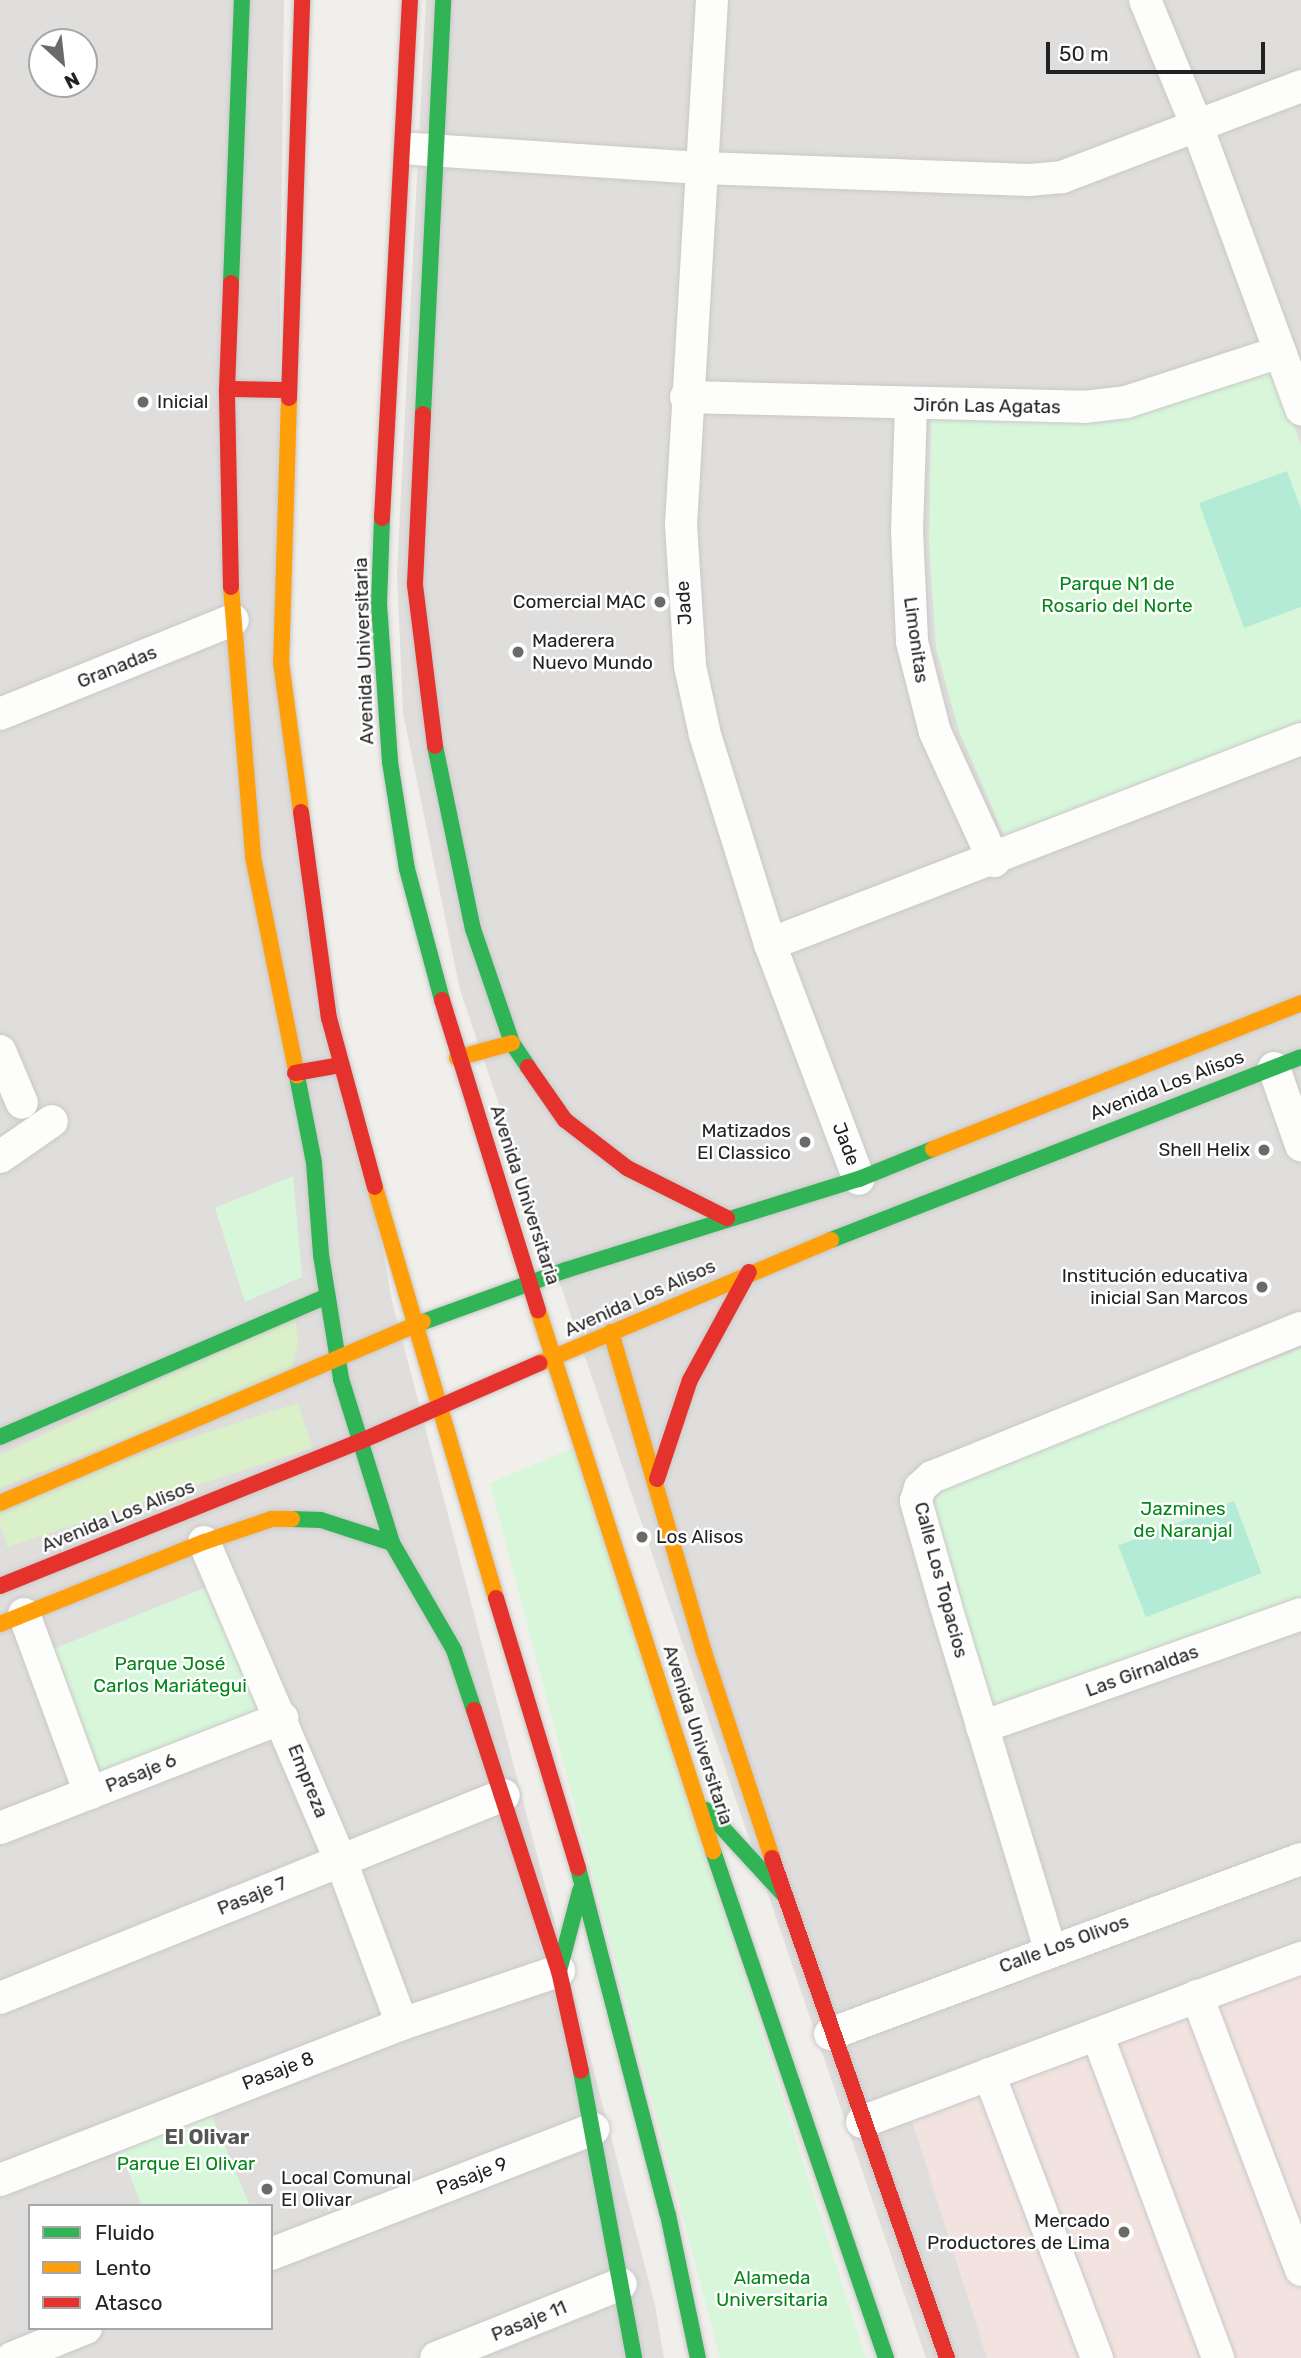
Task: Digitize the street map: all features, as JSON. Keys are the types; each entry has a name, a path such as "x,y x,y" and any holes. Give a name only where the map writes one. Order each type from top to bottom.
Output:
{"main road":[{"path":"242,0 227,389 233,621 253,858 314,1163 327,1296 359,1442 392,1543 454,1650 504,1795 559,1971 594,2129 634,2358"},
{"path":"302,0 286,390 281,662 329,1018 415,1325 582,1882 668,2215 698,2358"},
{"name":"Avenida Universitaria","path":"410,0 405,148 387,383 379,604 383,688 407,869 457,1058 532,1281 778,2051 886,2358"},
{"path":"443,0 415,585 439,781 473,929 512,1043 565,1120 627,1168 727,1218"},
{"path":"227,389 286,390"},
{"name":"Avenida Los Alisos","path":"0,1503 415,1325 532,1281 859,1179 1105,1080 1166,1071 1301,1003"},
{"path":"457,1058 512,1043"},
{"name":"Avenida Los Alisos","path":"0,1586 359,1442 440,1405 556,1359 611,1332 1119,1113 1179,1104 1287,1062"},
{"path":"295,1073 341,1065"},
{"path":"1166,1071 1179,1104"},
{"path":"1105,1080 1119,1113"},
{"path":"657,1479 690,1380 749,1272"},
{"path":"0,1437 327,1296"},
{"name":"Avenida Universitaria","path":"611,1332 657,1479 704,1652 830,2034 947,2358"},
{"path":"12,1619 204,1542 272,1519 321,1520 392,1543"},
{"path":"697,1800 785,1896"},
{"path":"559,1971 582,1882"}],"street":[{"name":"Jade","path":"712,0 704,168 686,397 681,525 690,666 705,735 770,944 859,1179"},
{"path":"1145,0 1197,126 1301,409"},
{"path":"405,148 704,168 1062,177 1301,86"},
{"name":"Jirón Las Agatas","path":"686,397 911,405 1084,407 1126,402 1280,352"},
{"name":"Limonitas","path":"911,405 907,530 912,642 935,732 995,861"},
{"name":"Granadas","path":"0,714 233,621"},
{"path":"770,944 995,861 1301,739"},
{"path":"0,1051 22,1103"},
{"path":"1287,1062 1301,1145"},
{"path":"0,1157 52,1121"},
{"name":"Calle Los Topacios","path":"1050,1949 916,1501 920,1488 932,1477 1301,1328"},
{"name":"Empreza","path":"204,1542 282,1718 341,1861 402,2024"},
{"name":"Las Girnaldas","path":"982,1727 1301,1614"},
{"path":"12,1619 90,1793"},
{"name":"Pasaje 6","path":"0,1828 282,1718"},
{"name":"Pasaje 7","path":"0,1997 504,1795"},
{"name":"Calle Los Olivos","path":"830,2034 1050,1949 1301,1859"},
{"path":"862,2122 1301,1958"},
{"name":"Pasaje 8","path":"0,2180 402,2024 559,1971"},
{"path":"1197,1996 1301,2270"},
{"path":"1097,2034 1218,2358"},
{"path":"989,2074 1097,2358"},
{"name":"Pasaje 9","path":"273,2254 594,2129"},
{"name":"Pasaje 11","path":"436,2358 621,2284"},
{"path":"12,2358 81,2330"}],"shaded area":[{"path":"0,0 284,0 276,660 392,1301 655,2305 664,2358 0,2358"},
{"path":"426,0 1301,0 1301,2358 926,2358 460,990 403,713 397,572"},
{"name":"Mercado Productores de Lima","path":"1301,1963 1301,2358 987,2358 907,2105"}],"green space":[{"name":"Parque N1 de Rosario del Norte","path":"1272,369 1301,445 1301,721 1006,840 959,731 936,648 929,545 931,420 1047,415"},
{"path":"1287,471 1301,509 1301,607 1244,628 1199,503"},
{"path":"293,1176 302,1277 245,1302 215,1208"},
{"path":"295,1316 298,1343 290,1375 0,1488 0,1455"},
{"name":"Jazmines de Naranjal","path":"1301,1349 1301,1601 986,1717 930,1505 949,1484"},
{"path":"298,1403 313,1448 7,1547 0,1525 0,1500"},
{"name":"Alameda Universitaria","path":"573,1448 866,2358 720,2358 490,1483"},
{"path":"1234,1501 1262,1573 1146,1617 1118,1545"},
{"name":"Parque José Carlos Mariátegui","path":"212,1585 262,1709 102,1774 52,1650"},
{"name":"Parque El Olivar","path":"209,2109 249,2204 141,2204 119,2148"}],"traffic: fast":[{"path":"231,283 242,0"},
{"path":"423,414 443,0"},
{"path":"382,518 379,604 390,762 407,869 442,1000"},
{"path":"435,746 473,929 512,1043 528,1067"},
{"path":"831,1240 1301,1057"},
{"path":"297,1076 314,1163 321,1255 341,1379 392,1543"},
{"path":"423,1322 566,1270 859,1179 933,1149"},
{"path":"0,1437 327,1296"},
{"path":"292,1519 321,1520 392,1543 454,1650 474,1710"},
{"path":"706,1810 785,1896"},
{"path":"713,1851 886,2358"},
{"path":"578,1868 668,2215 698,2358"},
{"path":"559,1971 580,1891"},
{"path":"581,2071 634,2358"}],"traffic: slow":[{"path":"289,398 281,662 301,812"},
{"path":"231,587 253,857 297,1076"},
{"path":"933,1149 1301,1003"},
{"path":"457,1058 512,1043"},
{"path":"375,1187 496,1598"},
{"path":"540,1363 831,1240"},
{"path":"538,1310 713,1851"},
{"path":"0,1503 423,1322"},
{"path":"611,1332 704,1652 772,1858"},
{"path":"0,1624 204,1542 272,1519 292,1519"}],"traffic: jam":[{"path":"289,398 302,0"},
{"path":"382,518 410,0"},
{"path":"231,283 227,389 231,587"},
{"path":"227,389 286,390"},
{"path":"423,414 415,585 435,746"},
{"path":"301,812 329,1018 375,1187"},
{"path":"442,1000 538,1310"},
{"path":"295,1073 341,1065"},
{"path":"528,1067 565,1120 627,1168 727,1218"},
{"path":"657,1479 690,1380 749,1272"},
{"path":"0,1586 359,1442 540,1363"},
{"path":"496,1598 578,1868"},
{"path":"474,1710 559,1971 581,2071"},
{"path":"772,1858 947,2358"}],"place":[{"name":"Inicial","path":"143,402"},
{"name":"Comercial MAC","path":"660,602"},
{"name":"Maderera Nuevo Mundo","path":"518,652"},
{"name":"Matizados El Classico","path":"805,1142"},
{"name":"Shell Helix","path":"1264,1150"},
{"name":"Institución educativa inicial San Marcos","path":"1262,1287"},
{"name":"Los Alisos","path":"642,1537"},
{"name":"Local Comunal El Olivar","path":"267,2189"},
{"name":"Mercado Productores de Lima","path":"1124,2232"}],"district":[{"name":"El Olivar","path":"207,2137"}]}
